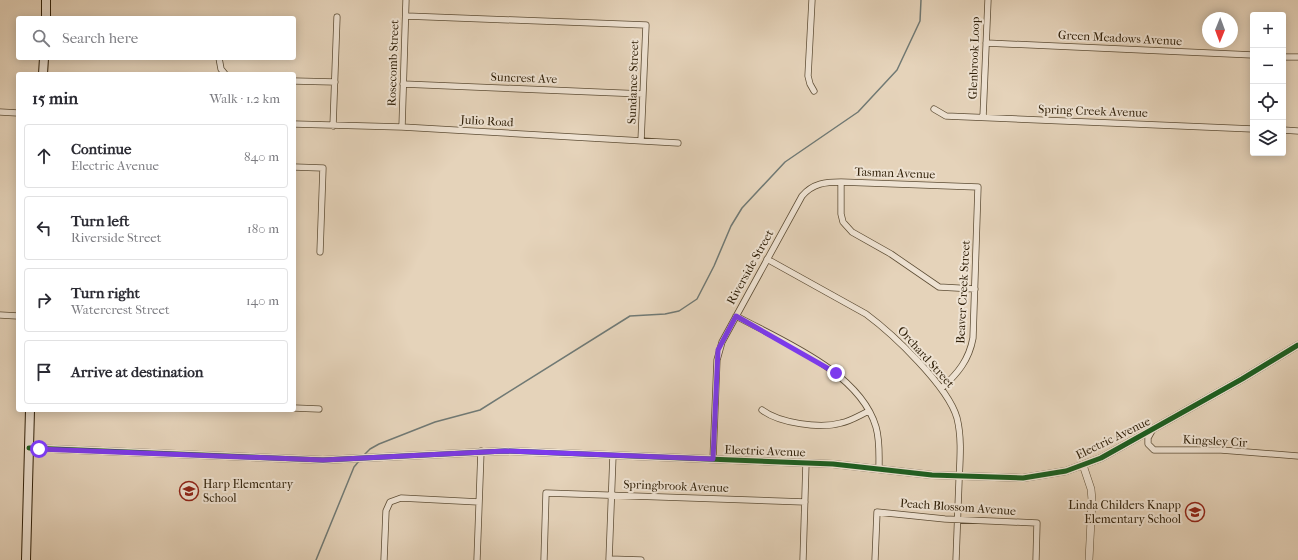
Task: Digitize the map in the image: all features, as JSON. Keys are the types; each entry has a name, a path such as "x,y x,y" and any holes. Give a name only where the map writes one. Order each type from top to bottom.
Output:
{"main road":[{"path":"46,0 46,16"},
{"path":"43,72 44,60"},
{"path":"26,560 30,412"}],"street":[{"name":"Rosecomb Street","path":"402,127 406,0"},
{"path":"812,0 808,76 814,92"},
{"name":"Glenbrook Loop","path":"983,118 988,0"},
{"name":"Sundance Street","path":"406,16 646,25 641,141"},
{"path":"334,126 337,17"},
{"name":"Green Meadows Avenue","path":"986,43 1250,55"},
{"path":"1286,56 1298,57"},
{"path":"219,60 221,69 223,72"},
{"path":"296,81 335,82"},
{"name":"Suncrest Ave","path":"403,84 643,94"},
{"name":"Spring Creek Avenue","path":"934,109 946,116 1250,129"},
{"path":"0,112 16,113"},
{"name":"Julio Road","path":"296,124 402,127 678,143"},
{"path":"1286,130 1298,131"},
{"path":"296,167 323,168 320,252"},
{"path":"841,182 841,214 843,222 852,232 891,254 939,287 975,289"},
{"name":"Tasman Avenue","path":"812,187 821,183 841,182 978,187"},
{"name":"Riverside Street","path":"713,459 718,350 802,196 812,187"},
{"name":"Beaver Creek Street","path":"942,388 957,374 971,350 973,338 978,187"},
{"name":"Orchard Street","path":"767,259 866,314 879,324 942,388 951,402 960,432 956,560"},
{"path":"0,315 16,316"},
{"path":"736,316 836,373 862,398 876,426 879,438 879,469"},
{"name":"Electric Avenue","path":"29,448 345,459 482,451 806,463 959,477 1023,478 1044,475 1083,465 1101,458 1269,364 1298,345"},
{"path":"296,408 319,409"},
{"path":"762,410 776,418 827,425 851,420 869,410"},
{"name":"Kingsley Cir","path":"1153,429 1148,438 1148,444 1154,450 1221,450 1298,456"},
{"path":"477,560 482,451"},
{"path":"612,455 609,559 641,560"},
{"path":"803,560 806,463"},
{"path":"1083,465 1090,487 1092,500 1089,560"},
{"name":"Springbrook Avenue","path":"544,560 546,493 805,502"},
{"path":"384,560 386,511 390,502 401,498 480,502"},
{"name":"Peach Blossom Avenue","path":"875,560 877,512 957,519 1037,523 1036,560"}],"waterway":[{"path":"364,455 370,449 379,444 435,422 480,410 630,316 665,314 679,311 697,299 714,266 731,226 742,208 785,162 858,112 897,70 920,21 921,0"},
{"path":"316,560 354,467 359,461"}],"cycle path":[{"path":"29,448 323,460 505,451 833,464 932,475 1023,478 1066,471 1101,458 1242,379 1298,345"}],"place":[{"name":"Harp Elementary School","path":"189,491"},
{"name":"Linda Childers Knapp Elementary School","path":"1195,512"}],"route":[{"path":"39,449 323,460 482,451 713,459 718,350 736,316 821,363 836,373"}]}
